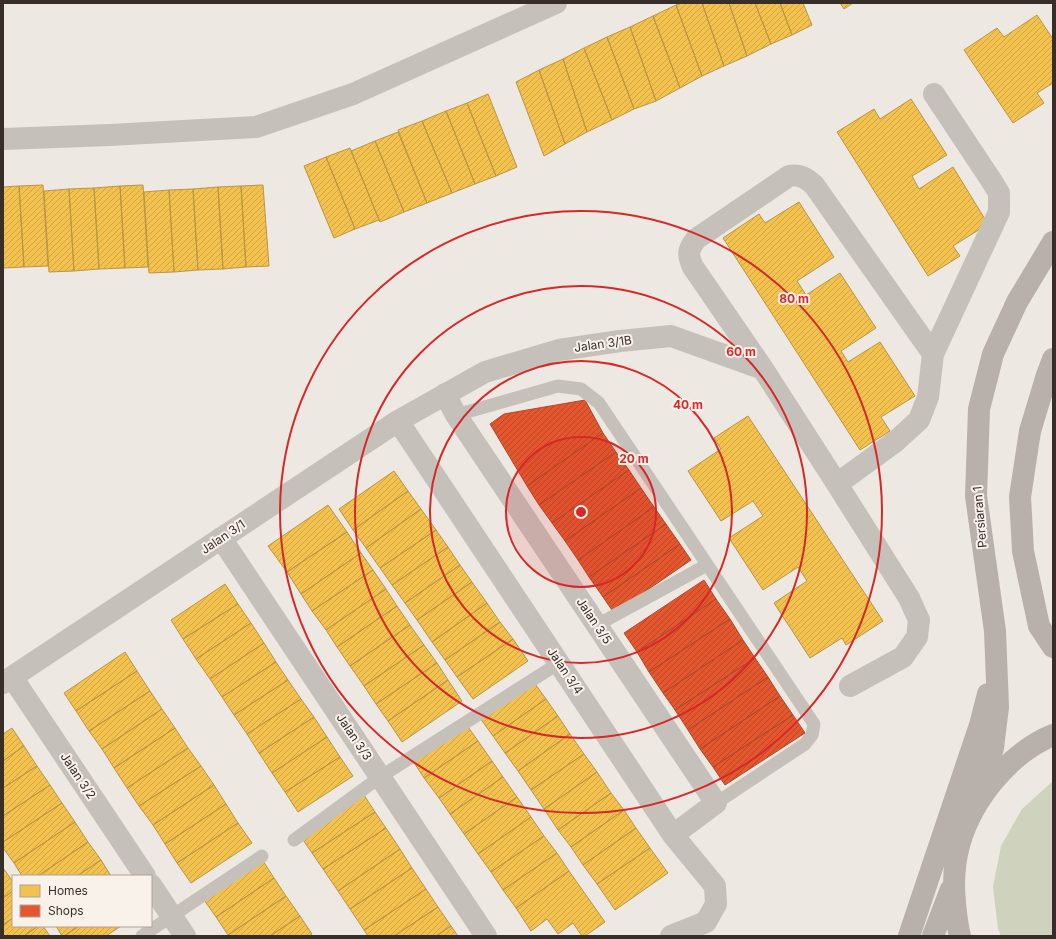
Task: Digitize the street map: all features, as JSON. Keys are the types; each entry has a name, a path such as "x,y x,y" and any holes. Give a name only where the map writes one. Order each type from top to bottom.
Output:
{"main road":[{"name":"Persiaran 1","path":"976,804 993,748 998,707 995,631 976,496 979,409 994,354 1014,308 1053,242"},
{"path":"1053,359 1030,431 1020,497 1024,552 1046,629 1053,647"},
{"path":"909,936 980,725 997,661"},
{"path":"960,936 957,927 954,883 960,842 976,804 1003,768 1039,740 1053,735"},
{"path":"933,936 954,883"}],"street":[{"path":"3,139 256,127 353,94 556,3"},
{"path":"837,484 896,441 919,420 928,396 933,354 998,212 999,193 992,180 934,94"},
{"path":"850,686 903,656 917,637 919,620 909,598 837,484 763,370 693,267 689,258 689,248 696,239 789,176 796,175 805,177 814,185 933,354"},
{"name":"Jalan 3/1B","path":"445,394 485,372 559,350 620,341 671,336 763,370"},
{"name":"Jalan 3/5","path":"445,394 456,415 716,803"},
{"name":"Jalan 3/1","path":"7,680 398,421 445,394"},
{"name":"Jalan 3/4","path":"398,421 673,835 715,886 716,904 706,922 671,936"},
{"name":"Jalan 3/3","path":"221,538 486,936"},
{"name":"Jalan 3/2","path":"7,680 144,875"},
{"path":"673,835 716,803"},
{"path":"152,886 185,936"}],"lane":[{"path":"456,415 558,386 581,389 599,403 814,724 812,735 805,744 716,803"},
{"path":"597,625 707,565"},
{"path":"294,840 380,777 559,663"},
{"path":"142,936 262,856"}],"green space":[{"path":"1053,781 1053,936 1001,936 998,929 993,887 1001,846 1022,809"}],"building: Homes":[{"path":"681,3 702,3 724,66 702,76 676,5"},
{"path":"702,3 729,3 747,56 724,66"},
{"path":"729,3 755,3 771,44 747,56"},
{"path":"755,3 780,3 792,35 771,44"},
{"path":"780,3 803,3 812,25 792,35"},
{"path":"840,3 853,3 844,9"},
{"path":"676,5 702,76 680,88 653,16"},
{"path":"1037,15 1053,39 1053,83 1037,93 1044,103 1013,123 964,50 997,28 1004,37"},
{"path":"653,16 680,88 656,101 630,27"},
{"path":"630,27 656,101 634,109 607,37"},
{"path":"607,37 634,109 612,120 584,48"},
{"path":"584,48 612,120 587,132 563,59"},
{"path":"563,59 587,132 565,144 539,70"},
{"path":"539,70 565,144 544,156 516,82"},
{"path":"488,94 517,167 496,176 467,103"},
{"path":"911,99 947,155 912,176 919,189 953,167 988,224 953,246 960,256 928,276 837,132 874,109 880,119"},
{"path":"467,103 496,176 475,184 446,111"},
{"path":"446,111 475,184 452,193 422,121"},
{"path":"422,121 452,193 427,203 398,130"},
{"path":"398,132 427,203 404,212 375,141"},
{"path":"375,141 404,212 380,222 351,151"},
{"path":"350,148 379,220 355,229 326,157"},
{"path":"326,157 355,229 334,238 304,166"},
{"path":"43,185 48,266 24,267 19,186"},
{"path":"143,185 148,267 125,268 120,186"},
{"path":"263,185 269,266 246,267 241,186"},
{"path":"19,186 24,267 3,268 3,187"},
{"path":"120,186 125,268 99,269 94,188"},
{"path":"241,186 246,267 223,269 218,187"},
{"path":"218,187 223,269 198,270 193,189"},
{"path":"94,188 99,269 74,271 69,189"},
{"path":"69,189 74,271 49,272 44,191"},
{"path":"193,189 198,270 174,272 169,190"},
{"path":"169,190 174,272 149,273 144,192"},
{"path":"799,202 834,257 797,281 806,295 840,273 876,328 841,351 848,362 880,342 915,396 881,417 890,431 860,450 723,238 759,214 765,223"},
{"path":"748,416 883,621 846,645 842,638 810,658 774,603 807,581 798,567 763,590 729,538 763,516 753,501 721,521 688,471 721,449 714,438"},
{"path":"394,471 408,491 353,530 339,509"},
{"path":"408,491 421,509 366,548 353,530"},
{"path":"328,505 347,532 287,572 268,546"},
{"path":"421,509 436,530 380,568 366,548"},
{"path":"436,530 448,547 392,585 380,568"},
{"path":"347,532 361,553 301,594 287,572"},
{"path":"448,547 460,565 405,603 392,585"},
{"path":"361,553 373,570 312,611 301,594"},
{"path":"460,565 472,582 417,620 405,603"},
{"path":"373,570 386,589 326,630 312,611"},
{"path":"472,582 487,603 432,642 417,620"},
{"path":"225,584 238,604 183,639 171,620"},
{"path":"386,589 397,606 337,647 326,630"},
{"path":"487,603 500,622 445,660 432,642"},
{"path":"238,604 251,623 196,659 183,639"},
{"path":"397,606 410,625 350,666 337,647"},
{"path":"500,622 513,639 457,677 445,660"},
{"path":"251,623 264,643 210,679 196,659"},
{"path":"410,625 424,645 364,686 350,666"},
{"path":"513,639 528,661 473,699 457,677"},
{"path":"264,643 276,662 222,697 210,679"},
{"path":"424,645 437,663 376,704 364,686"},
{"path":"125,652 137,671 76,711 64,693"},
{"path":"276,662 288,680 234,715 222,697"},
{"path":"437,663 448,680 388,721 376,704"},
{"path":"137,671 150,691 89,731 76,711"},
{"path":"288,680 301,699 247,734 234,715"},
{"path":"448,680 462,701 402,742 388,721"},
{"path":"533,681 546,699 493,736 480,718"},
{"path":"150,691 162,709 102,749 89,731"},
{"path":"301,699 314,717 259,753 247,734"},
{"path":"546,699 558,716 505,753 493,736"},
{"path":"162,709 175,728 114,768 102,749"},
{"path":"558,716 570,734 518,771 505,753"},
{"path":"314,717 327,737 272,773 259,753"},
{"path":"466,724 478,741 424,778 413,761"},
{"path":"12,728 24,746 3,761 3,734"},
{"path":"175,728 188,748 127,788 114,768"},
{"path":"570,734 584,754 531,790 518,771"},
{"path":"327,737 340,757 285,792 272,773"},
{"path":"478,741 492,761 439,798 424,778"},
{"path":"24,746 37,766 3,788 3,761"},
{"path":"188,748 201,766 139,806 127,788"},
{"path":"584,754 597,772 544,809 531,790"},
{"path":"340,757 353,776 298,812 285,792"},
{"path":"492,761 503,777 450,814 439,798"},
{"path":"37,766 50,785 3,816 3,788"},
{"path":"201,766 214,785 153,825 139,806"},
{"path":"597,772 611,793 558,830 544,809"},
{"path":"503,777 517,797 464,834 450,814"},
{"path":"50,785 62,803 3,842 3,816"},
{"path":"214,785 226,804 165,844 153,825"},
{"path":"611,793 624,810 571,847 558,830"},
{"path":"364,795 375,812 312,853 301,837"},
{"path":"517,797 531,817 478,854 464,834"},
{"path":"62,803 75,822 14,863 3,848 3,842"},
{"path":"226,804 238,823 177,863 165,844"},
{"path":"624,810 636,828 583,865 571,847"},
{"path":"375,812 386,828 323,869 312,853"},
{"path":"531,817 544,836 491,872 478,854"},
{"path":"75,822 88,842 39,875 21,875 14,863"},
{"path":"238,823 252,843 191,883 177,863"},
{"path":"386,828 400,849 338,891 323,869"},
{"path":"636,828 650,848 597,884 583,865"},
{"path":"544,836 557,853 503,890 491,872"},
{"path":"88,842 101,860 78,875 39,875"},
{"path":"650,848 668,873 615,910 597,884"},
{"path":"400,849 412,868 350,909 338,891"},
{"path":"557,853 569,871 516,908 503,890"},
{"path":"101,860 110,875 78,875"},
{"path":"263,861 274,878 216,917 204,900"},
{"path":"412,868 426,889 364,930 350,909"},
{"path":"4,869 12,881 12,892 3,898"},
{"path":"569,871 605,922 585,936 582,936 573,923 558,934 547,919 531,931 516,908"},
{"path":"274,878 286,896 228,935 216,917"},
{"path":"426,889 438,907 394,936 368,936 364,930"},
{"path":"12,892 12,919 3,925 3,898"},
{"path":"286,896 300,916 270,936 228,936 228,935"},
{"path":"438,907 451,926 436,936 394,936"},
{"path":"300,916 312,934 309,936 270,936"},
{"path":"12,919 12,927 37,927 24,936 3,936 3,925"},
{"path":"451,926 458,936 436,936"},
{"path":"37,927 44,927 50,936 24,936"},
{"path":"57,927 78,927 64,936 62,936"},
{"path":"78,927 120,927 106,936 64,936"}],"building: Shops":[{"path":"585,400 603,433 527,486 490,424 504,414"},
{"path":"603,433 616,452 539,505 527,486"},
{"path":"616,452 629,470 552,523 539,505"},
{"path":"629,470 641,488 565,541 552,523"},
{"path":"641,488 654,507 578,560 565,541"},
{"path":"654,507 666,524 589,577 578,560"},
{"path":"666,524 680,544 603,597 589,577"},
{"path":"680,544 691,560 614,613 603,597"},
{"path":"704,580 716,599 637,652 624,633"},
{"path":"716,599 730,619 649,672 637,652"},
{"path":"730,619 743,640 663,693 649,672"},
{"path":"743,640 755,658 675,710 663,693"},
{"path":"755,658 768,677 688,730 675,710"},
{"path":"768,677 780,696 700,749 688,730"},
{"path":"780,696 793,715 713,767 700,749"},
{"path":"793,715 805,733 725,785 713,767"}]}
